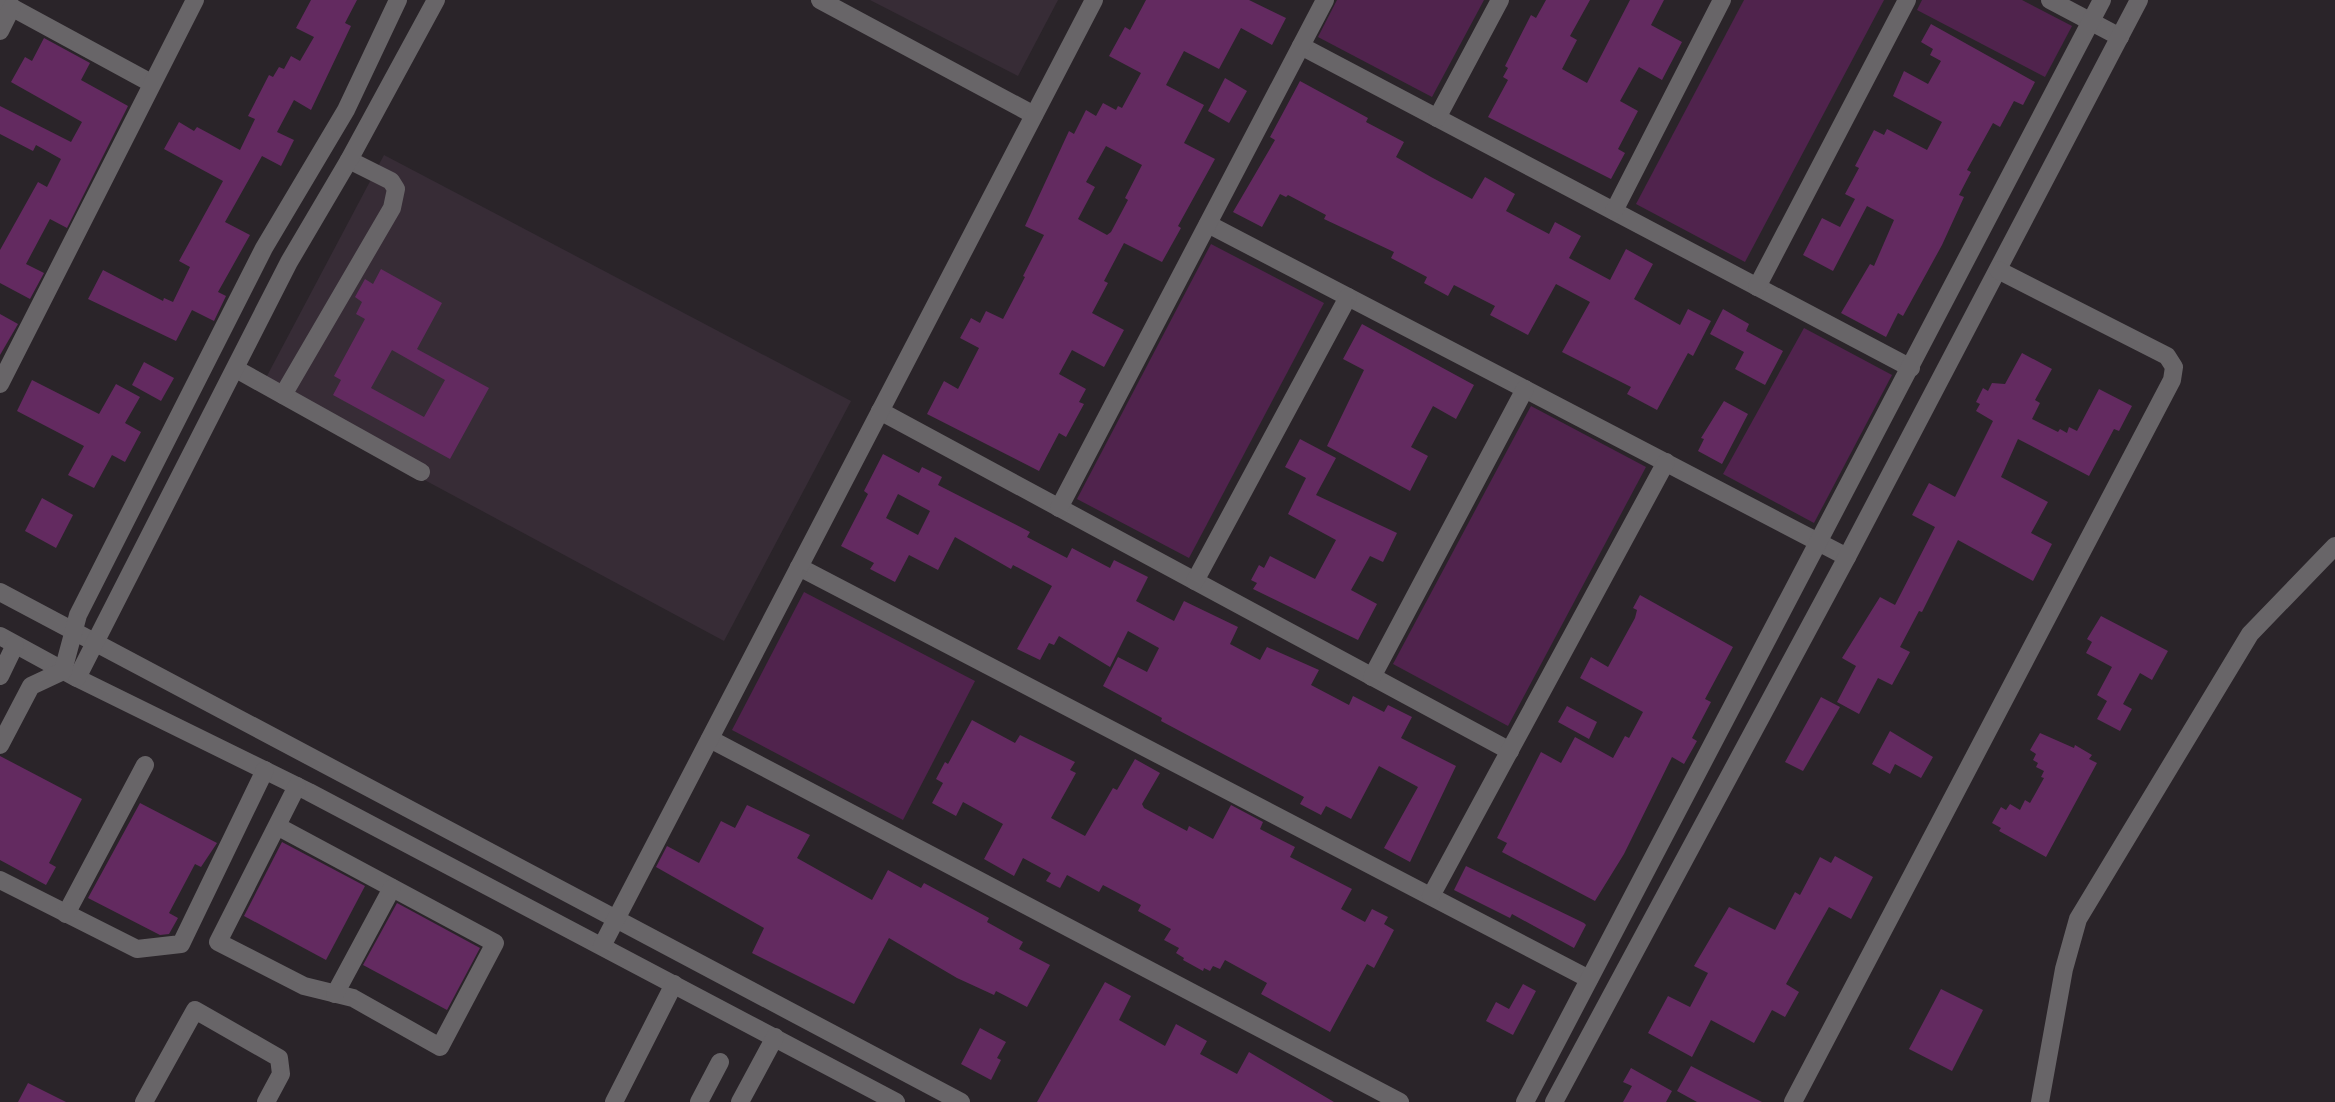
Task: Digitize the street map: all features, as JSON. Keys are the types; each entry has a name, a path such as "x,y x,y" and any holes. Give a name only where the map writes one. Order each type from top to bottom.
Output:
{"street":[{"path":"0,384 195,0"},
{"path":"70,674 72,631 264,248 346,110 398,0"},
{"path":"0,745 31,686 70,674 94,641 289,262 349,160 436,0"},
{"path":"820,0 1034,115"},
{"path":"602,946 1094,0"},
{"path":"1059,508 1325,0"},
{"path":"1437,118 1500,0"},
{"path":"1615,211 1722,0"},
{"path":"1757,286 1907,0"},
{"path":"2050,0 2120,37"},
{"path":"1525,1102 2102,0"},
{"path":"1554,1102 1847,557 2139,0"},
{"path":"0,31 6,4 151,83"},
{"path":"1301,46 1911,368"},
{"path":"283,395 393,208 396,188 391,181 349,160"},
{"path":"1208,224 1847,557"},
{"path":"1793,1102 2172,380 2174,367 2167,356 1998,270"},
{"path":"1195,581 1348,297"},
{"path":"236,369 421,472"},
{"path":"1372,677 1525,389"},
{"path":"880,411 1510,751"},
{"path":"1431,897 1666,463"},
{"path":"2040,1102 2064,969 2078,919 2250,634 2332,556"},
{"path":"799,567 1589,979"},
{"path":"0,592 961,1102"},
{"path":"0,676 8,640 70,674 297,786 896,1102"},
{"path":"710,738 1400,1102"},
{"path":"66,914 145,765"},
{"path":"0,880 137,949 181,944 265,770"},
{"path":"277,826 495,943 440,1047 353,998 303,986 218,943 297,786"},
{"path":"335,994 392,888"},
{"path":"614,1102 674,984"},
{"path":"144,1102 195,1010 279,1058 281,1074 266,1102"},
{"path":"740,1102 775,1037"},
{"path":"699,1102 720,1062"}],"shaded area":[{"path":"870,0 1058,0 1018,76"},
{"path":"1337,0 1484,0 1432,97 1318,37"},
{"path":"1744,0 1884,0 1745,262 1636,204"},
{"path":"1922,0 2022,0 2072,26 2045,77 1917,10"},
{"path":"384,155 851,401 724,641 259,391"},
{"path":"1211,244 1324,303 1189,558 1077,499"},
{"path":"1804,328 1892,375 1814,523 1723,474"},
{"path":"1531,406 1646,467 1508,726 1393,664"},
{"path":"804,592 975,681 903,820 732,730"}],"building":[{"path":"311,0 357,0 345,23 351,26 311,110 294,100 277,132 294,140 281,166 262,156 225,222 250,235 218,292 226,296 214,321 192,310 176,341 88,299 103,270 163,301 164,298 173,302 190,267 179,261 223,181 164,149 179,122 194,131 197,127 240,150 255,119 248,116 269,75 273,77 279,67 284,69 291,56 300,61 314,37 296,28"},
{"path":"1146,0 1249,0 1286,18 1272,45 1241,28 1219,69 1184,51 1166,85 1204,105 1184,143 1215,159 1178,226 1181,228 1162,262 1124,243 1104,281 1108,283 1092,313 1124,330 1104,367 1072,350 1059,374 1086,389 1079,402 1084,404 1066,437 1059,433 1039,471 927,414 944,381 958,389 979,348 960,338 971,318 980,323 986,311 1003,319 1025,277 1023,276 1044,235 1025,226 1069,131 1074,134 1086,110 1096,116 1103,103 1116,110 1118,106 1122,108 1141,73 1109,56 1125,27 1130,30","holes":["1106,146 1142,165 1111,232 1107,235 1078,219 1095,187 1086,182"]},
{"path":"1546,0 1590,0 1570,36 1577,40 1562,69 1587,83 1630,0 1664,0 1651,25 1682,42 1662,80 1639,67 1620,101 1638,111 1618,149 1625,153 1611,179 1488,117 1508,80 1503,77 1508,68 1505,66 1531,15 1536,18"},
{"path":"1931,24 2035,82 2023,105 2014,101 2000,127 1993,123 1967,170 1971,172 1959,195 1964,197 1942,245 1903,316 1898,313 1886,337 1841,313 1870,264 1874,266 1894,220 1867,206 1833,271 1803,255 1822,218 1840,227 1855,199 1845,194 1859,168 1855,166 1874,130 1884,135 1887,129 1927,150 1942,122 1893,96 1904,71 1928,84 1941,61 1930,55 1933,49 1921,42"},
{"path":"44,38 90,63 81,80 128,106 67,228 50,219 26,264 44,273 30,299 0,283 0,250 38,182 47,187 61,159 36,145 33,151 0,134 0,106 71,142 82,122 11,82 25,57 32,61"},
{"path":"1225,78 1247,91 1229,123 1208,111"},
{"path":"1300,81 1368,118 1366,122 1404,142 1396,157 1431,177 1472,199 1485,177 1515,194 1506,211 1549,234 1555,222 1581,236 1569,258 1610,280 1626,249 1653,264 1634,299 1680,325 1688,309 1711,321 1693,356 1688,353 1657,410 1627,394 1631,387 1562,352 1590,302 1556,284 1528,335 1490,315 1495,306 1454,285 1448,296 1424,283 1427,277 1391,258 1394,252 1324,219 1326,215 1288,195 1286,197 1280,194 1262,227 1233,212 1275,140 1270,137"},
{"path":"381,269 442,303 417,349 489,388 450,459 333,395 341,380 334,376 365,319 356,314 362,302 355,297 365,279 373,284","holes":["392,350 445,380 424,417 371,388"]},
{"path":"1723,309 1749,324 1746,331 1783,351 1765,385 1735,369 1744,352 1710,334"},
{"path":"0,314 18,324 0,355"},
{"path":"1362,324 1474,385 1456,419 1433,406 1411,447 1428,456 1410,491 1327,446 1364,370 1343,359"},
{"path":"2022,353 2052,369 2035,400 2040,403 2032,419 2058,432 2060,429 2067,433 2069,427 2077,431 2099,389 2132,406 2119,431 2114,429 2089,476 2018,439 2001,477 2048,502 2031,533 2052,544 2033,581 1958,540 1922,612 1919,611 1900,647 1910,652 1892,685 1878,678 1859,714 1837,702 1856,666 1842,658 1880,597 1895,605 1935,527 1912,515 1929,483 1955,497 1993,421 1976,411 1980,404 1976,402 1983,388 1988,391 1992,383 2005,384"},
{"path":"144,362 174,378 161,401 132,385"},
{"path":"32,380 99,414 116,384 140,397 125,423 141,432 125,462 112,455 94,488 68,475 84,446 17,411"},
{"path":"1724,401 1748,414 1722,464 1698,451 1704,439 1701,438"},
{"path":"1300,439 1336,458 1316,495 1397,533 1383,562 1370,556 1351,590 1377,604 1358,640 1253,589 1257,583 1251,580 1259,565 1264,568 1270,556 1315,579 1336,540 1288,514 1306,478 1285,467"},
{"path":"883,454 919,473 922,467 942,477 938,485 1030,532 1027,537 1067,558 1072,548 1110,568 1114,560 1148,577 1136,601 1174,621 1184,601 1238,627 1230,644 1260,660 1267,647 1319,670 1311,685 1349,705 1353,696 1384,712 1388,705 1412,717 1401,738 1456,766 1410,862 1384,848 1418,787 1379,766 1351,819 1326,806 1321,815 1300,804 1304,797 1161,721 1162,718 1103,686 1118,657 1147,672 1159,648 1128,631 1110,667 1059,636 1054,645 1049,643 1040,660 1017,649 1052,586 1013,565 1011,569 955,537 938,570 909,555 895,582 870,569 874,563 841,546 868,494 864,491","holes":["898,494 930,511 918,535 886,518"]},
{"path":"42,498 73,515 56,548 25,531"},
{"path":"1640,595 1733,647 1705,699 1711,702 1692,738 1697,741 1684,764 1672,757 1624,854 1595,901 1502,852 1507,843 1497,838 1541,752 1561,763 1575,737 1613,758 1625,736 1629,738 1643,712 1580,678 1591,657 1608,667 1635,618 1637,610 1633,608"},
{"path":"2101,616 2168,651 2152,680 2140,673 2123,704 2132,709 2120,731 2097,719 2107,701 2097,695 2112,667 2086,653 2092,642 2087,639"},
{"path":"1821,697 1840,707 1803,771 1785,762"},
{"path":"1567,706 1597,722 1589,739 1558,722"},
{"path":"972,720 1015,743 1020,735 1075,762 1070,770 1076,773 1051,818 1085,836 1113,788 1117,790 1135,759 1160,773 1142,804 1144,808 1187,831 1189,826 1213,839 1231,805 1263,822 1260,829 1295,847 1290,857 1352,889 1341,909 1365,922 1372,909 1388,917 1384,924 1394,930 1374,968 1367,964 1330,1032 1261,994 1267,983 1225,960 1220,969 1213,966 1210,971 1204,968 1203,971 1183,960 1184,958 1176,953 1179,948 1164,940 1171,929 1138,911 1141,905 1103,885 1099,892 1067,875 1060,888 1046,881 1051,873 1023,858 1014,876 984,859 1003,824 963,802 956,816 932,803 943,783 936,779 945,762 948,764"},
{"path":"1890,731 1933,757 1921,778 1895,764 1890,774 1872,764"},
{"path":"2040,733 2074,748 2075,745 2092,755 2089,759 2097,763 2046,857 1999,831 2001,828 1992,823 2001,807 2006,810 2010,804 2020,810 2025,800 2030,803 2044,778 2041,777 2044,771 2036,767 2038,763 2033,760 2036,754 2030,750"},
{"path":"0,756 82,799 49,863 56,867 46,885 0,860"},
{"path":"140,803 217,843 201,867 195,864 169,913 178,918 169,934 160,935 88,898"},
{"path":"747,805 810,835 797,858 872,900 888,870 921,888 924,883 989,918 987,922 1023,942 1019,949 1050,965 1027,1007 996,991 994,995 957,978 889,938 854,1004 752,953 764,928 656,867 667,846 699,863 721,821 735,828"},
{"path":"282,842 365,886 326,960 244,916"},
{"path":"1835,856 1873,877 1851,919 1829,907 1786,984 1799,992 1785,1017 1772,1010 1754,1043 1711,1020 1692,1057 1648,1033 1668,996 1690,1007 1708,973 1694,966 1729,907 1775,930 1795,892 1800,895 1820,857 1831,863"},
{"path":"1466,866 1584,923 1586,925 1574,948 1512,914 1510,918 1454,890"},
{"path":"397,903 480,948 447,1010 363,965"},
{"path":"1105,982 1131,996 1119,1020 1165,1046 1176,1024 1207,1041 1200,1054 1237,1074 1249,1052 1334,1102 1037,1102"},
{"path":"1523,984 1536,991 1513,1035 1486,1021 1496,1002 1509,1009"},
{"path":"1941,989 1983,1010 1952,1071 1909,1049"},
{"path":"980,1028 1006,1042 997,1058 1001,1060 991,1080 961,1064"},
{"path":"1691,1066 1762,1102 1697,1102 1677,1091"},
{"path":"1631,1068 1672,1091 1666,1102 1623,1102 1632,1086 1623,1082"},
{"path":"28,1083 66,1102 18,1102"}]}
